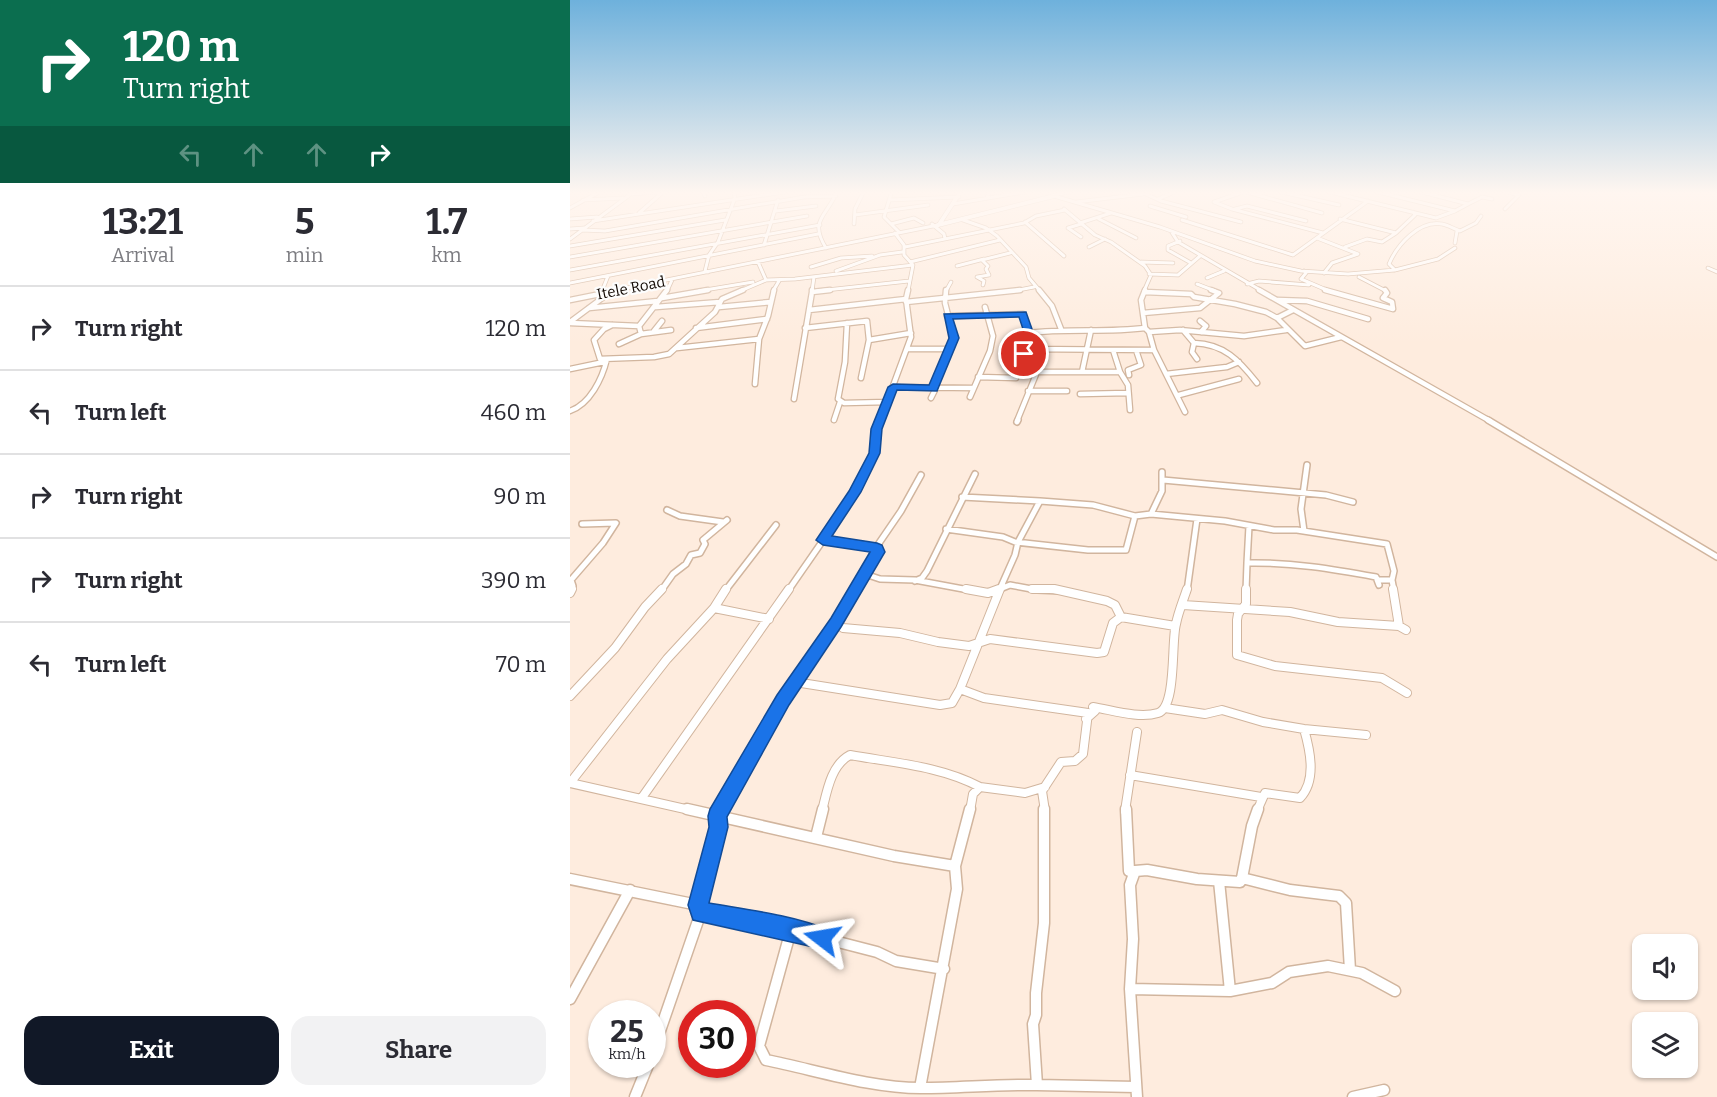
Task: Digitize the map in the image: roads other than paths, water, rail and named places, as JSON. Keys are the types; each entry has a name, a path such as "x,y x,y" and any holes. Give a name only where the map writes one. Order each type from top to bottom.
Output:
{"street":[{"path":"570,246 591,242"},
{"path":"613,250 614,242"},
{"path":"570,257 656,242"},
{"path":"570,270 717,242"},
{"path":"706,272 709,255 718,242"},
{"path":"570,283 778,242"},
{"path":"824,242 841,258"},
{"name":"Itele Road","path":"570,300 852,242"},
{"path":"641,799 770,619 855,492 874,453 876,431 911,333 906,300 911,264 901,242"},
{"path":"816,277 880,255 933,242"},
{"path":"570,369 616,357 662,357 677,348 719,305 766,279 779,281 911,264 992,242"},
{"path":"1003,242 1010,253 1026,267 1026,272 1035,287 1051,305 1060,329"},
{"path":"1048,242 1064,256"},
{"path":"1089,247 1099,242"},
{"path":"1110,242 1140,262 1149,274 1150,278 1141,307 1154,350 1184,404 1185,412"},
{"path":"1201,242 1245,258 1304,271 1352,275 1395,270 1446,255 1455,248"},
{"path":"1252,242 1293,255"},
{"path":"1309,242 1275,265 1324,273"},
{"path":"1324,273 1332,263 1358,254 1331,242"},
{"path":"1345,247 1358,242"},
{"path":"1395,270 1389,264 1393,255 1406,242"},
{"path":"1191,263 1168,250 1168,246 1177,243 1344,337 1527,441 1717,557"},
{"path":"594,253 594,266"},
{"path":"957,266 1010,253"},
{"path":"811,267 841,258 880,255"},
{"path":"1149,274 1178,275 1200,256"},
{"path":"982,260 987,266 989,275 977,279 984,281 983,285"},
{"path":"758,262 766,279"},
{"path":"1140,262 1173,263"},
{"path":"577,282 583,267"},
{"path":"1708,268 1717,272"},
{"path":"1207,278 1224,271"},
{"path":"1304,271 1306,273 1301,279 1306,283"},
{"path":"1247,284 1261,281 1306,283 1328,292 1341,293 1352,299 1393,309 1392,302 1383,298 1387,293 1385,290 1367,279 1352,275"},
{"path":"608,276 601,292 617,291"},
{"path":"794,399 816,277"},
{"path":"639,326 656,307 672,280"},
{"path":"755,384 759,339 767,319 773,291 779,281"},
{"path":"812,292 909,281"},
{"path":"589,308 660,300 759,282"},
{"path":"931,398 954,332 947,316 947,287 951,282"},
{"path":"1143,313 1200,308 1219,292 1197,284"},
{"path":"809,310 1010,292 1035,287"},
{"path":"1144,292 1180,292 1254,309 1277,318 1293,310"},
{"path":"570,322 609,293"},
{"path":"1275,299 1307,301 1368,319"},
{"path":"656,307 771,302"},
{"path":"970,398 990,351 993,336 985,307"},
{"path":"947,316 1023,314 1028,333 1019,369 1022,371 1120,372"},
{"path":"1277,318 1286,330 1305,346 1344,337"},
{"path":"696,328 767,319"},
{"path":"654,331 662,321"},
{"path":"805,328 867,321 870,340 861,378"},
{"path":"1200,321 1206,326 1202,332"},
{"path":"570,322 603,327 639,326"},
{"path":"834,420 840,402 838,399 845,362 847,323"},
{"path":"639,326 641,334"},
{"path":"603,327 594,342 597,357 608,360"},
{"path":"1028,333 1060,329 1183,330 1244,336 1286,330"},
{"path":"619,344 641,334 671,330"},
{"path":"1082,372 1090,330"},
{"path":"1183,330 1194,343 1214,344 1239,362 1257,383"},
{"path":"870,340 911,333"},
{"path":"677,348 759,339"},
{"path":"1194,343 1192,352 1197,359"},
{"path":"907,349 946,350"},
{"path":"1025,349 1154,350"},
{"path":"1113,350 1120,372 1128,385 1130,410"},
{"path":"1129,375 1128,370 1141,365 1136,350"},
{"path":"570,411 582,407 608,360"},
{"path":"1166,374 1227,367 1239,362"},
{"path":"1017,422 1037,372"},
{"path":"978,377 1016,378"},
{"path":"1179,395 1239,379"},
{"path":"893,387 973,388"},
{"path":"1028,391 1067,392"},
{"path":"1080,394 1128,393"},
{"path":"840,402 888,402"},
{"path":"1304,531 1301,509 1305,493 1304,473 1307,465"},
{"path":"1151,514 1162,491 1162,472"},
{"path":"915,581 926,574 946,529 975,474"},
{"path":"666,1012 700,909 718,827 717,816 795,682 865,574 878,552 876,549 901,512 921,475"},
{"path":"1163,480 1326,495 1353,502"},
{"path":"962,497 1093,505 1135,516 1151,514 1230,521 1274,530 1363,538 1387,544 1394,571 1392,580 1402,628 1338,622 1290,612 1184,605"},
{"path":"795,682 940,705 952,703 960,689 972,648 977,642 1001,587 1018,542 1040,501"},
{"path":"570,696 615,648 645,607 668,584 673,574 686,564 691,555 700,553 705,544 704,540 722,522 680,516 667,510"},
{"path":"946,529 1003,537 1018,542 1088,549 1126,550 1135,516"},
{"path":"1085,720 1095,711 1093,707 1142,714 1159,713 1165,708 1172,678 1174,626 1184,605 1189,584 1197,519"},
{"path":"570,593 573,586 571,580 603,543 616,523 582,524"},
{"path":"776,525 714,608 667,659 570,783 894,856 955,866"},
{"path":"1250,526 1247,601 1244,609 1238,614 1237,656 1275,666 1382,678 1407,693"},
{"path":"822,541 876,549"},
{"path":"1247,563 1280,562 1288,566 1362,574 1379,583 1392,580"},
{"path":"865,574 880,579 915,581 988,592 1010,585 1037,590 1054,589 1107,601 1115,605 1121,617"},
{"path":"714,608 770,619"},
{"path":"977,642 990,639 1104,652 1113,623 1121,617 1174,626"},
{"path":"836,622 843,628 900,633 972,648"},
{"path":"960,689 967,694 988,698 1088,713 1085,720 1088,733 1081,757 1076,761 1061,762 1042,791 1046,822 1043,863 1044,923 1036,993 1036,1015 1033,1024 1036,1085"},
{"path":"1165,708 1205,714 1222,710 1263,722 1304,729 1366,735"},
{"path":"1137,732 1130,775 1126,826 1129,871 1147,870 1240,882 1261,797 1265,793 1295,798 1303,797 1305,794 1309,784 1310,757 1309,742 1304,729"},
{"path":"816,837 827,791 839,761 850,755 929,769 961,777 980,787 1025,793 1045,786"},
{"path":"1130,775 1167,779 1216,792 1261,797"},
{"path":"920,1088 944,969 957,889 955,866 973,794 980,787"},
{"path":"791,930 759,1046 766,1060 882,1084 920,1088 998,1084 1136,1092 1130,989 1133,939 1130,885 1135,871"},
{"path":"1242,878 1282,888 1342,897 1346,903 1350,970"},
{"path":"570,879 630,890 791,930 877,952 896,961 944,969"},
{"path":"1219,881 1230,991"},
{"path":"570,999 630,890"},
{"path":"1130,989 1230,991 1272,983 1289,972 1328,966 1362,973 1395,991"},
{"path":"635,1097 643,1078"},
{"path":"1353,1097 1384,1090"}]}
